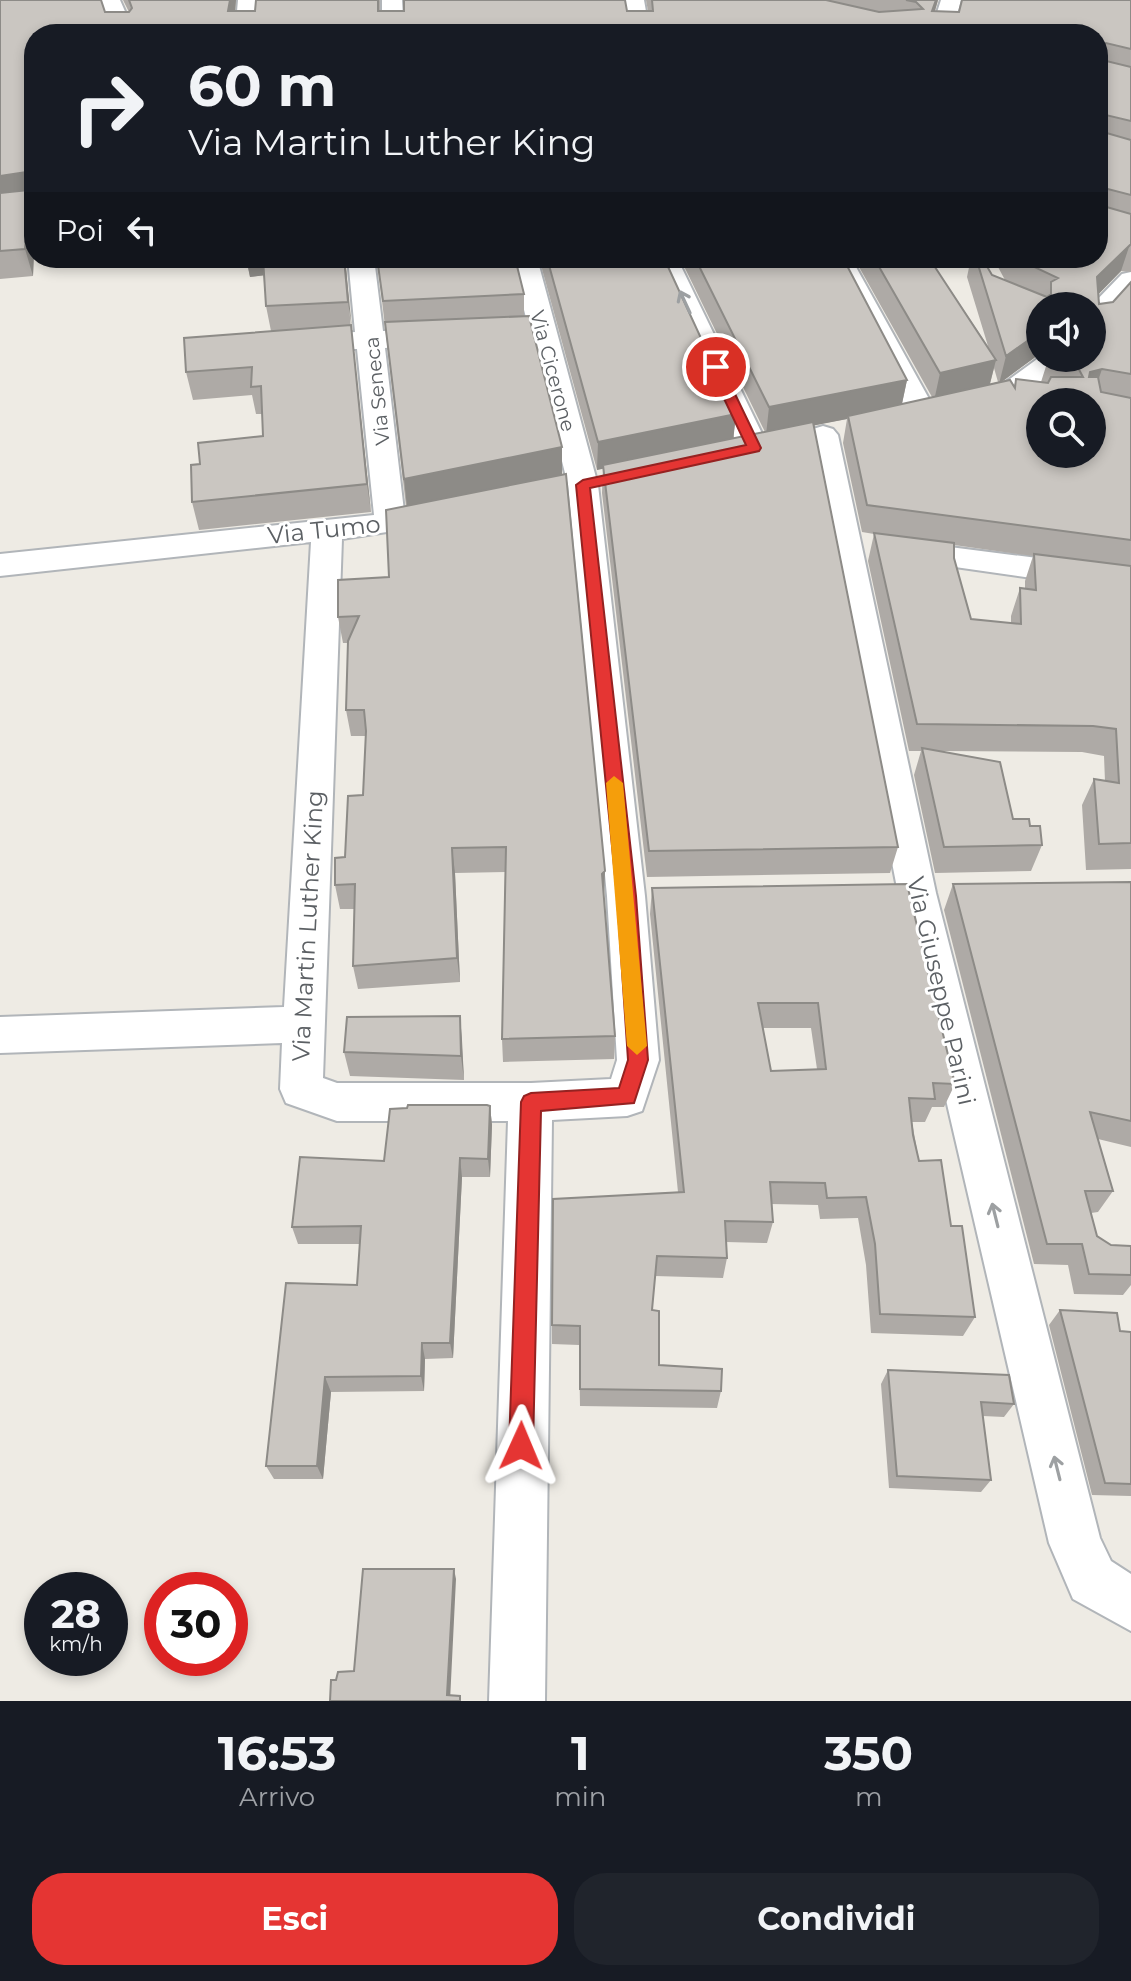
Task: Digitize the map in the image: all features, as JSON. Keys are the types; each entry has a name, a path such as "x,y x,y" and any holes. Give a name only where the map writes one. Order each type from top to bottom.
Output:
{"street":[{"path":"110,0 120,24"},
{"path":"247,24 248,0"},
{"path":"392,0 393,24"},
{"path":"634,0 638,24"},
{"path":"944,24 951,0"},
{"name":"Via Seneca","path":"362,268 390,524"},
{"name":"Via Cicerone","path":"527,268 583,484 642,896 632,1078"},
{"name":"Via Giuseppe Parini","path":"672,268 801,439 845,544 917,893 1075,1543 1092,1580 1131,1604"},
{"path":"842,268 908,418 1008,394 1026,397"},
{"path":"1106,306 1131,280"},
{"path":"512,333 543,332"},
{"path":"266,345 465,336"},
{"path":"1008,394 1038,372"},
{"path":"723,455 801,439"},
{"name":"Via Tumo","path":"0,565 390,524 464,509"},
{"name":"Via Martin Luther King","path":"327,530 301,1089 337,1102 531,1102 632,1078"},
{"path":"845,544 1131,581"},
{"path":"0,1035 303,1024"},
{"path":"517,1701 525,1223 531,1102"}],"building":[{"path":"0,0 101,0 105,12 129,12 132,8 129,0 230,0 228,11 255,11 256,0 378,0 378,11 404,11 404,0 625,0 627,11 653,11 652,0 826,0 879,12 923,9 916,2 906,0 936,0 932,11 959,12 962,0 1131,0 1131,49 1108,43 1108,24 24,24 24,172 0,176"},
{"path":"1108,61 1131,67 1131,121 1108,115"},
{"path":"1108,133 1131,140 1131,195 1108,189"},
{"path":"24,190 24,249 0,251 0,193"},
{"path":"1108,207 1131,214 1131,244 1108,266"},
{"path":"264,268 345,268 348,302 266,306"},
{"path":"378,268 518,268 524,294 383,301"},
{"path":"550,268 669,268 736,414 598,442"},
{"path":"700,268 848,268 907,380 769,407"},
{"path":"880,268 936,268 996,360 940,373"},
{"path":"979,268 988,268 992,275 1034,292 1026,292 1026,342 1006,356"},
{"path":"1036,268 1106,268 1097,277 1098,292 1051,292 1051,282 1058,278"},
{"path":"1131,282 1131,374 1106,370 1106,303 1113,302"},
{"path":"529,316 562,447 404,479 385,322"},
{"path":"351,325 367,484 192,502 191,465 200,464 198,443 263,436 261,386 251,387 252,367 186,372 184,338"},
{"path":"1080,372 1090,372 1089,377 1098,377 1100,388 1026,388 1026,468 1106,468 1106,393 1131,398 1131,540 867,505 848,416 1010,380 1015,388 1016,379 1048,383 1051,377 1083,377"},
{"path":"813,422 898,847 649,851 603,465"},
{"path":"566,474 605,871 602,874 615,1036 502,1039 506,847 452,848 457,958 353,966 355,884 335,885 335,858 345,857 348,796 363,795 366,731 364,710 346,710 348,641 359,616 338,617 338,580 389,577 386,510"},
{"path":"874,533 954,543 954,558 971,619 1021,624 1020,588 1036,590 1034,554 1131,566 1131,843 1099,844 1094,779 1119,783 1116,729 1093,726 917,724"},
{"path":"922,748 1000,762 1013,819 1029,819 1030,826 1040,826 1042,845 944,847"},
{"path":"1131,882 1131,1121 1090,1112 1113,1191 1085,1191 1097,1236 1111,1245 1131,1246 1131,1275 1089,1274 1082,1244 1047,1244 953,884"},
{"path":"907,884 955,1084 933,1083 935,1099 909,1098 913,1135 919,1161 941,1160 951,1226 962,1226 975,1317 880,1314 875,1244 866,1197 827,1198 825,1183 770,1182 773,1222 725,1221 727,1258 657,1256 652,1310 659,1311 659,1365 722,1369 721,1391 580,1389 580,1326 552,1325 553,1199 684,1192 652,888","holes":["758,1003 818,1003 826,1069 771,1071"]},
{"path":"460,1016 461,1056 344,1052 347,1017"},
{"path":"408,1105 490,1106 488,1159 460,1158 450,1343 422,1343 421,1376 325,1377 317,1466 266,1466 286,1283 357,1285 361,1226 292,1227 300,1157 384,1161 390,1109 407,1108"},
{"path":"1060,1310 1117,1313 1120,1331 1131,1332 1131,1484 1105,1483"},
{"path":"888,1370 1009,1375 1014,1404 981,1402 991,1480 897,1476"},
{"path":"363,1569 454,1569 447,1695 460,1696 460,1701 330,1701 331,1680 336,1680 338,1672 354,1671"}],"slow traffic":[{"path":"614,783 637,1046"}],"route":[{"path":"521,1446 525,1223 531,1102 627,1097 638,1060 626,896 583,485 754,448 716,367"}]}
